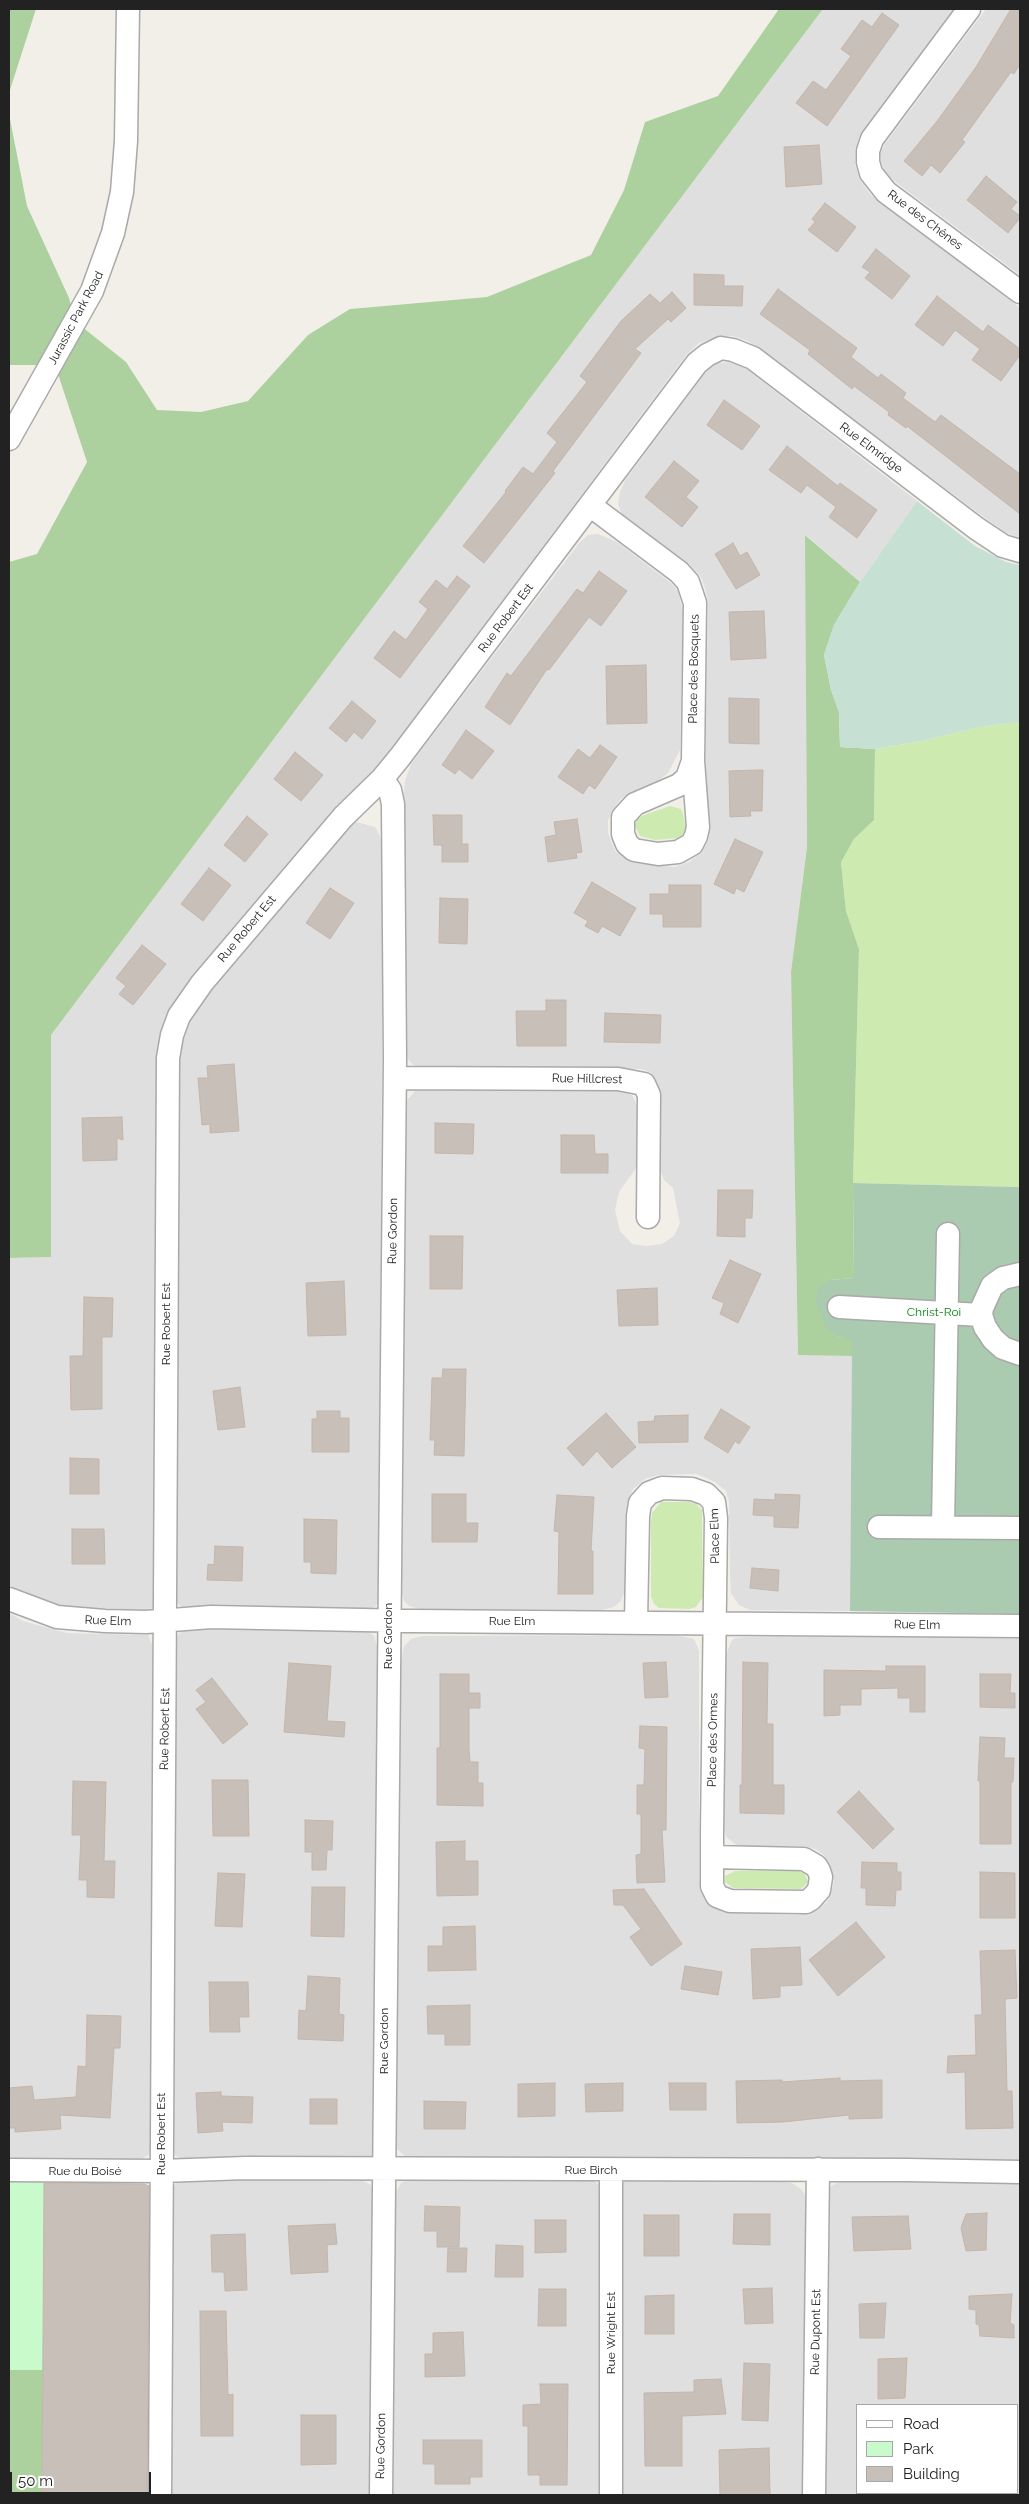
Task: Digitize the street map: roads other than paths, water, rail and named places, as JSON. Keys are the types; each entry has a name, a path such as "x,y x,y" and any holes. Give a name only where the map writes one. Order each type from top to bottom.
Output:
{"street":[{"name":"Jurassic Park Road","path":"9,439 92,291 113,234 122,192 126,141 128,9"},
{"name":"Rue des Chênes","path":"969,9 872,139 868,151 868,162 871,173 886,192 1020,292"},
{"name":"Rue Robert Est","path":"160,2495 168,1058 172,1035 179,1016 207,977 343,817 382,779 698,363 707,355 721,348"},
{"name":"Rue Elmridge","path":"721,348 733,350 752,358 976,528 1002,546 1020,551"},
{"name":"Place des Bosquets","path":"591,506 678,572 688,582 692,592 696,615 693,761"},
{"name":"Rue Gordon","path":"381,2495 388,1620 395,1078 393,804 390,790 382,779"},
{"name":"Rue Hillcrest","path":"395,1078 618,1079 644,1084 649,1095 648,1217"},
{"path":"943,1527 948,1234"},
{"path":"1020,1274 1003,1278 992,1286 982,1308 981,1315 985,1327 993,1339 1003,1348 1020,1354"},
{"path":"840,1307 981,1315"},
{"name":"Place Elm","path":"636,1622 638,1509 643,1498 649,1493 662,1488 699,1491 706,1494 714,1502 714,1623"},
{"path":"879,1527 1020,1528"},
{"name":"Rue Elm","path":"9,1599 41,1612 71,1619 146,1622 211,1617 1020,1626"},
{"name":"Place des Ormes","path":"712,1857 714,1623"},
{"name":"Rue Birch","path":"161,2170 246,2168 1020,2172"},
{"name":"Rue du Boisé","path":"9,2170 161,2170"},
{"name":"Rue Wright Est","path":"611,2170 611,2495"},
{"name":"Rue Dupont Est","path":"814,2495 818,2170"}],"park label":[{"name":"Christ-Roi","path":"934,1312"}]}
